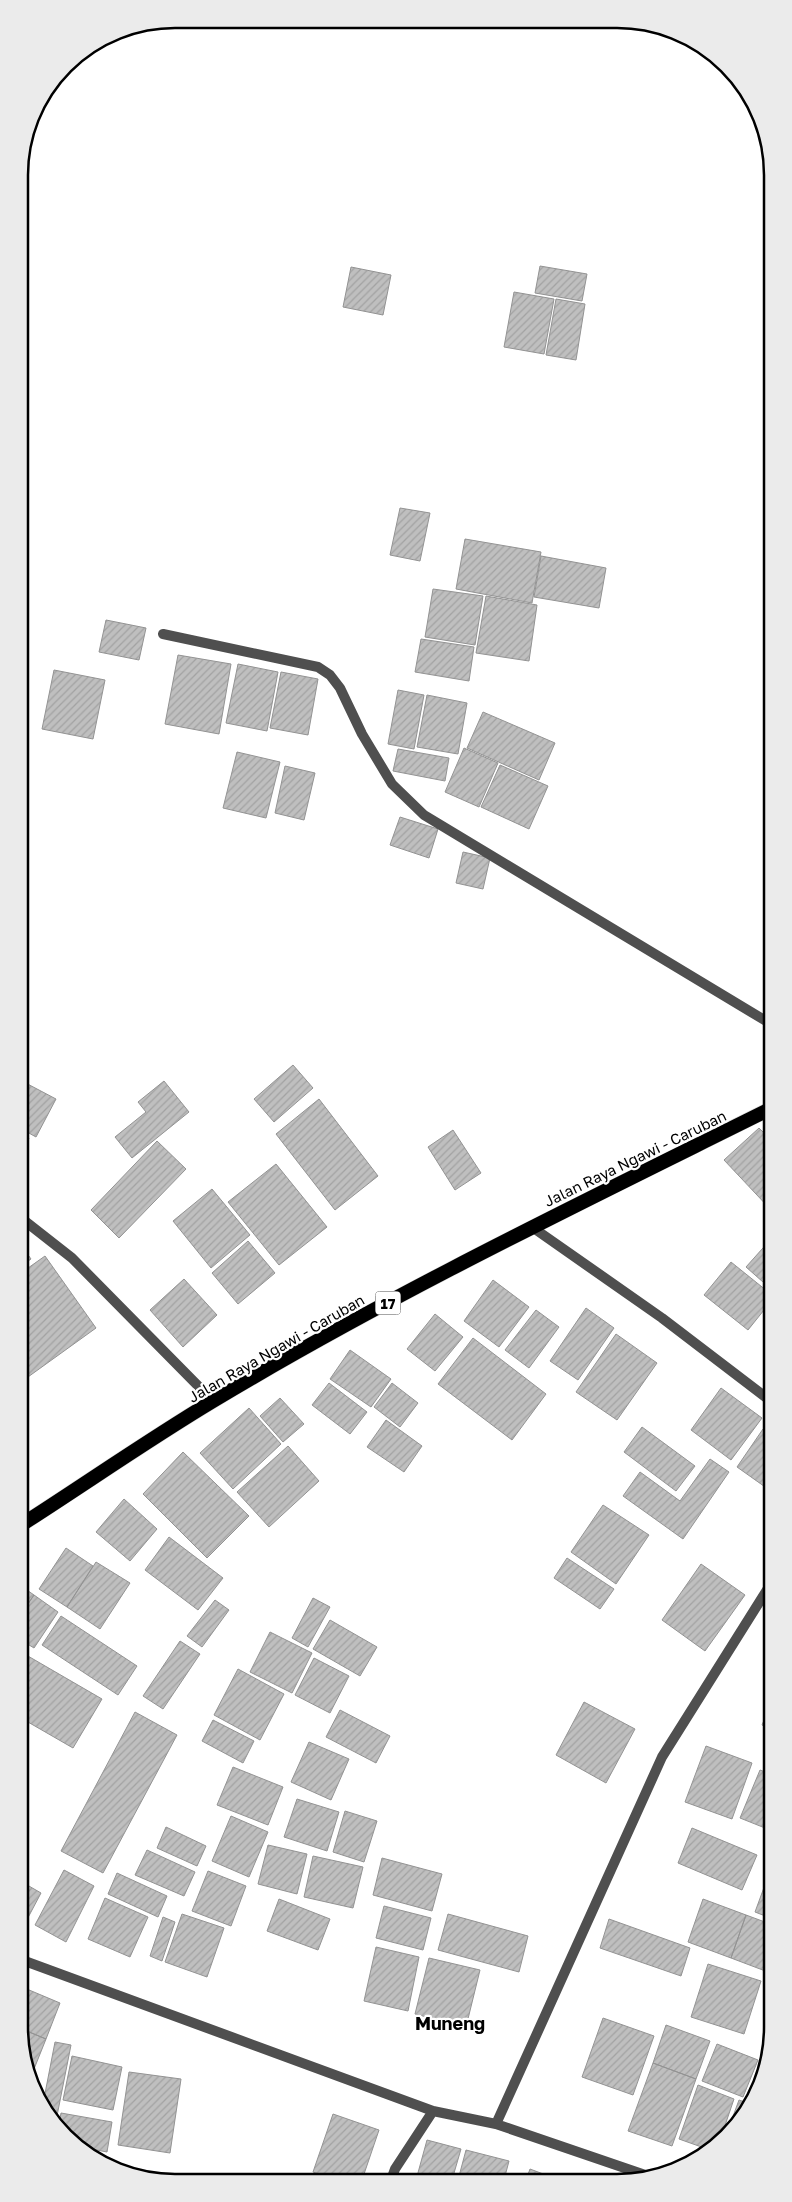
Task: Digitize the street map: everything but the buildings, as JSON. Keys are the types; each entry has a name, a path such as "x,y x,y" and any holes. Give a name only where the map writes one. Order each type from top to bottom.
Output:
{"highway":[{"name":"Jalan Raya Ngawi - Caruban","path":"28,1520 213,1401 395,1299 532,1227 764,1112"}],"street":[{"path":"163,634 318,668 330,675 340,688 362,734 392,784 424,814 764,1019"},
{"path":"28,1223 72,1258 213,1401"},
{"path":"532,1227 662,1318 764,1396"},
{"path":"496,2124 662,1757 764,1595"},
{"path":"28,1962 433,2111 496,2124 639,2173"},
{"path":"393,2174 394,2169 433,2111"}],"district":[{"name":"Muneng","path":"450,2023"}]}
